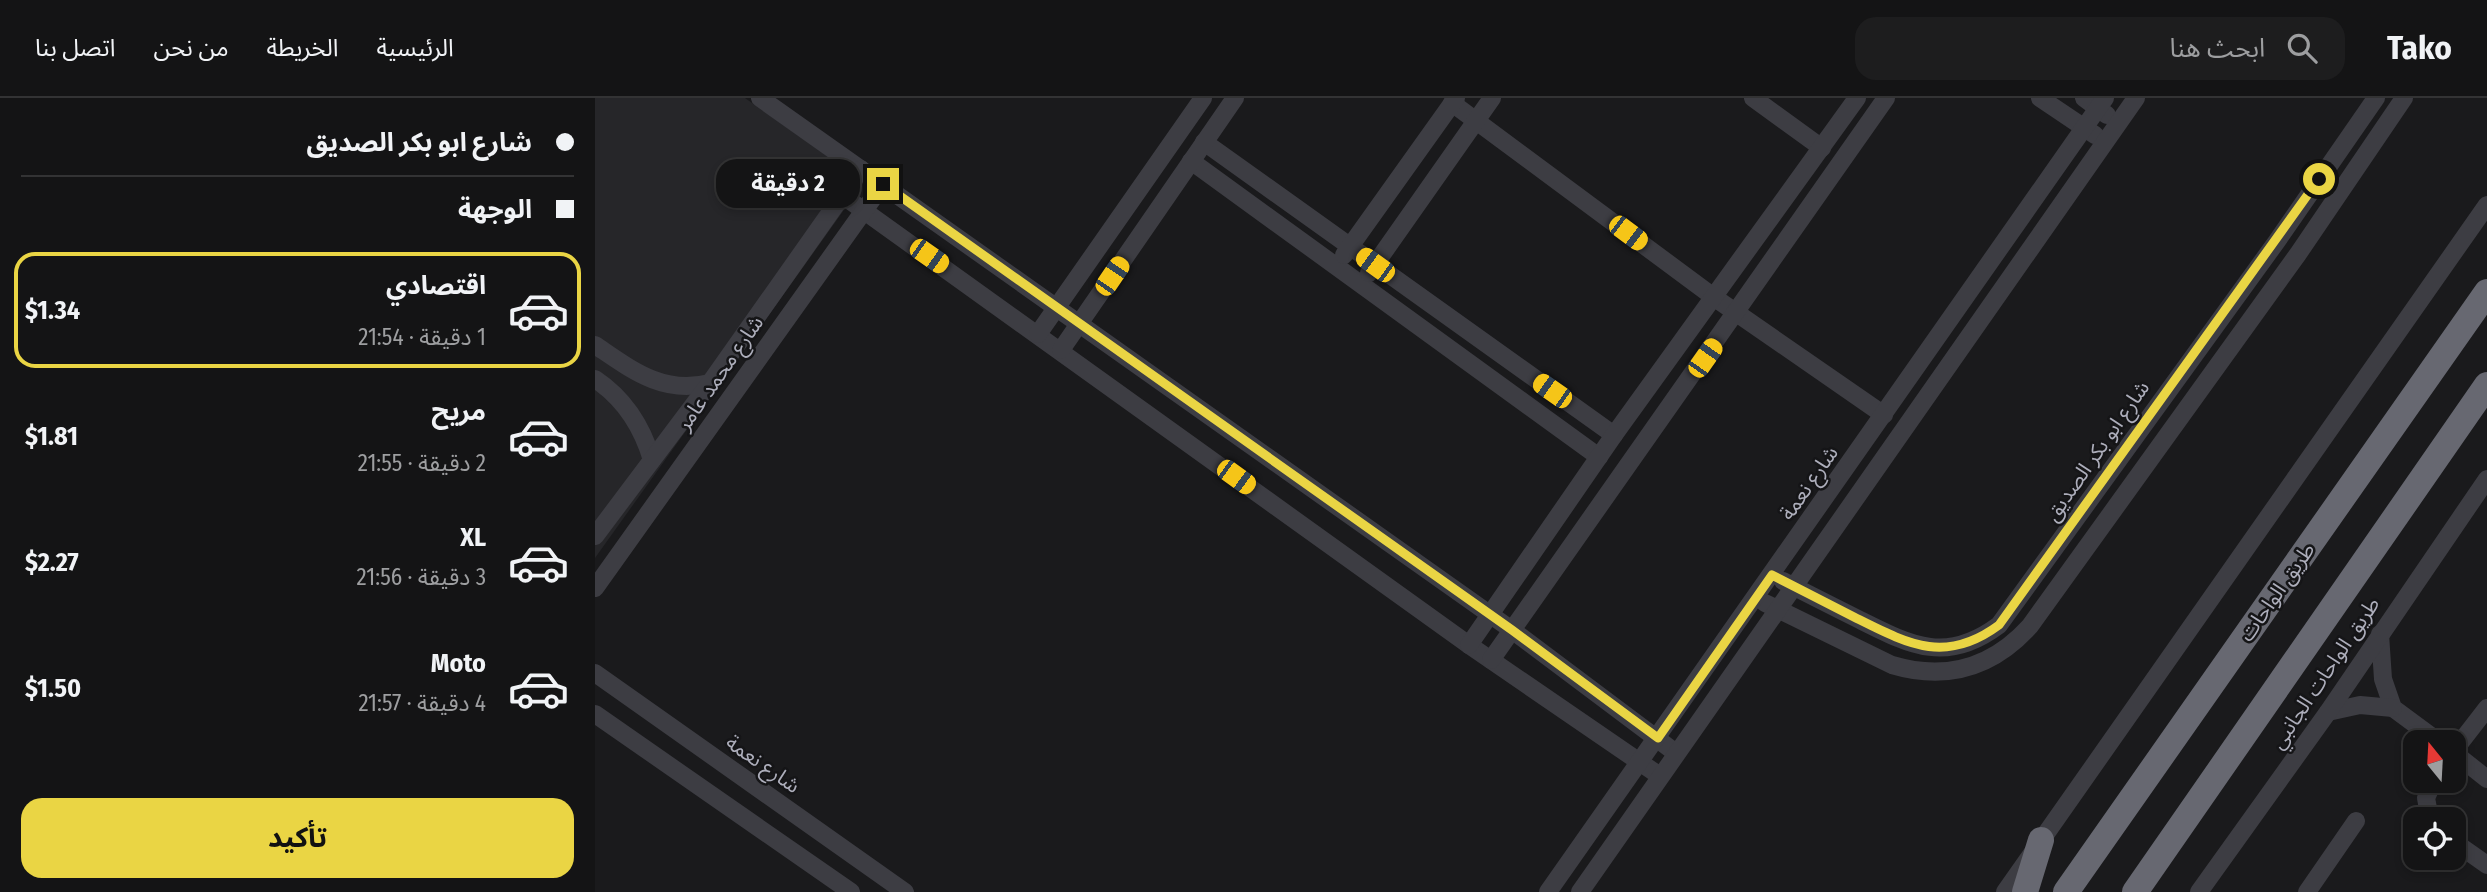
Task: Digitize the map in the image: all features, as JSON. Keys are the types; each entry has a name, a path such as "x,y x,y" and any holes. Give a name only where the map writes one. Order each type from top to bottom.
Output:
{"highway":[{"name":"طريق الواحات","path":"2066,892 2487,292"},
{"path":"2135,892 2487,385"},
{"path":"2025,892 2042,841"}],"street":[{"path":"760,98 1512,630 1676,753"},
{"path":"1038,334 1203,98"},
{"path":"1061,350 1235,98"},
{"path":"1361,285 1492,98"},
{"path":"1753,98 1822,148"},
{"path":"1469,645 1614,435 1857,98"},
{"path":"1491,660 1886,98"},
{"path":"2040,98 2105,142"},
{"path":"1580,892 1776,608 2136,98"},
{"name":"شارع ابو بكر الصديق","path":"1772,575 1918,646 1935,648 1961,645 1985,635 1999,625 2277,240 2376,98"},
{"path":"1756,598 1892,664 1913,671 1935,673 1978,665 2015,643 2030,626 2298,254 2405,98"},
{"path":"1336,266 1454,101 1715,298 1884,415"},
{"path":"2096,102 2119,123"},
{"name":"شارع نعمة","path":"1548,892 2085,129 2096,102"},
{"path":"1204,142 1614,435"},
{"path":"1191,161 1599,457"},
{"name":"شارع محمد عامر","path":"595,537 710,383 861,169"},
{"name":"شارع محمد عامر","path":"595,589 883,184"},
{"path":"842,195 1469,645 1660,776"},
{"path":"2005,892 2487,205"},
{"path":"595,345 652,381 687,387 710,383"},
{"path":"595,379 615,395 633,416 652,460"},
{"name":"طريق الواحات الجانبي","path":"2199,892 2328,712 2487,480"},
{"path":"2380,633 2380,664 2393,708"},
{"name":"شارع نعمة","path":"595,673 905,892"},
{"path":"2328,712 2360,705 2393,708 2423,730"},
{"path":"2466,735 2487,708"},
{"path":"595,714 851,892"},
{"path":"2466,762 2487,779"},
{"path":"2307,892 2355,821"},
{"path":"2466,850 2487,865"}],"shaded area":[{"path":"595,98 745,98 864,182 595,558"}],"route":[{"path":"883,184 1512,630 1658,738 1772,575 1902,641 1918,646 1953,647 1970,643 1999,625 2011,612 2319,179"}]}
